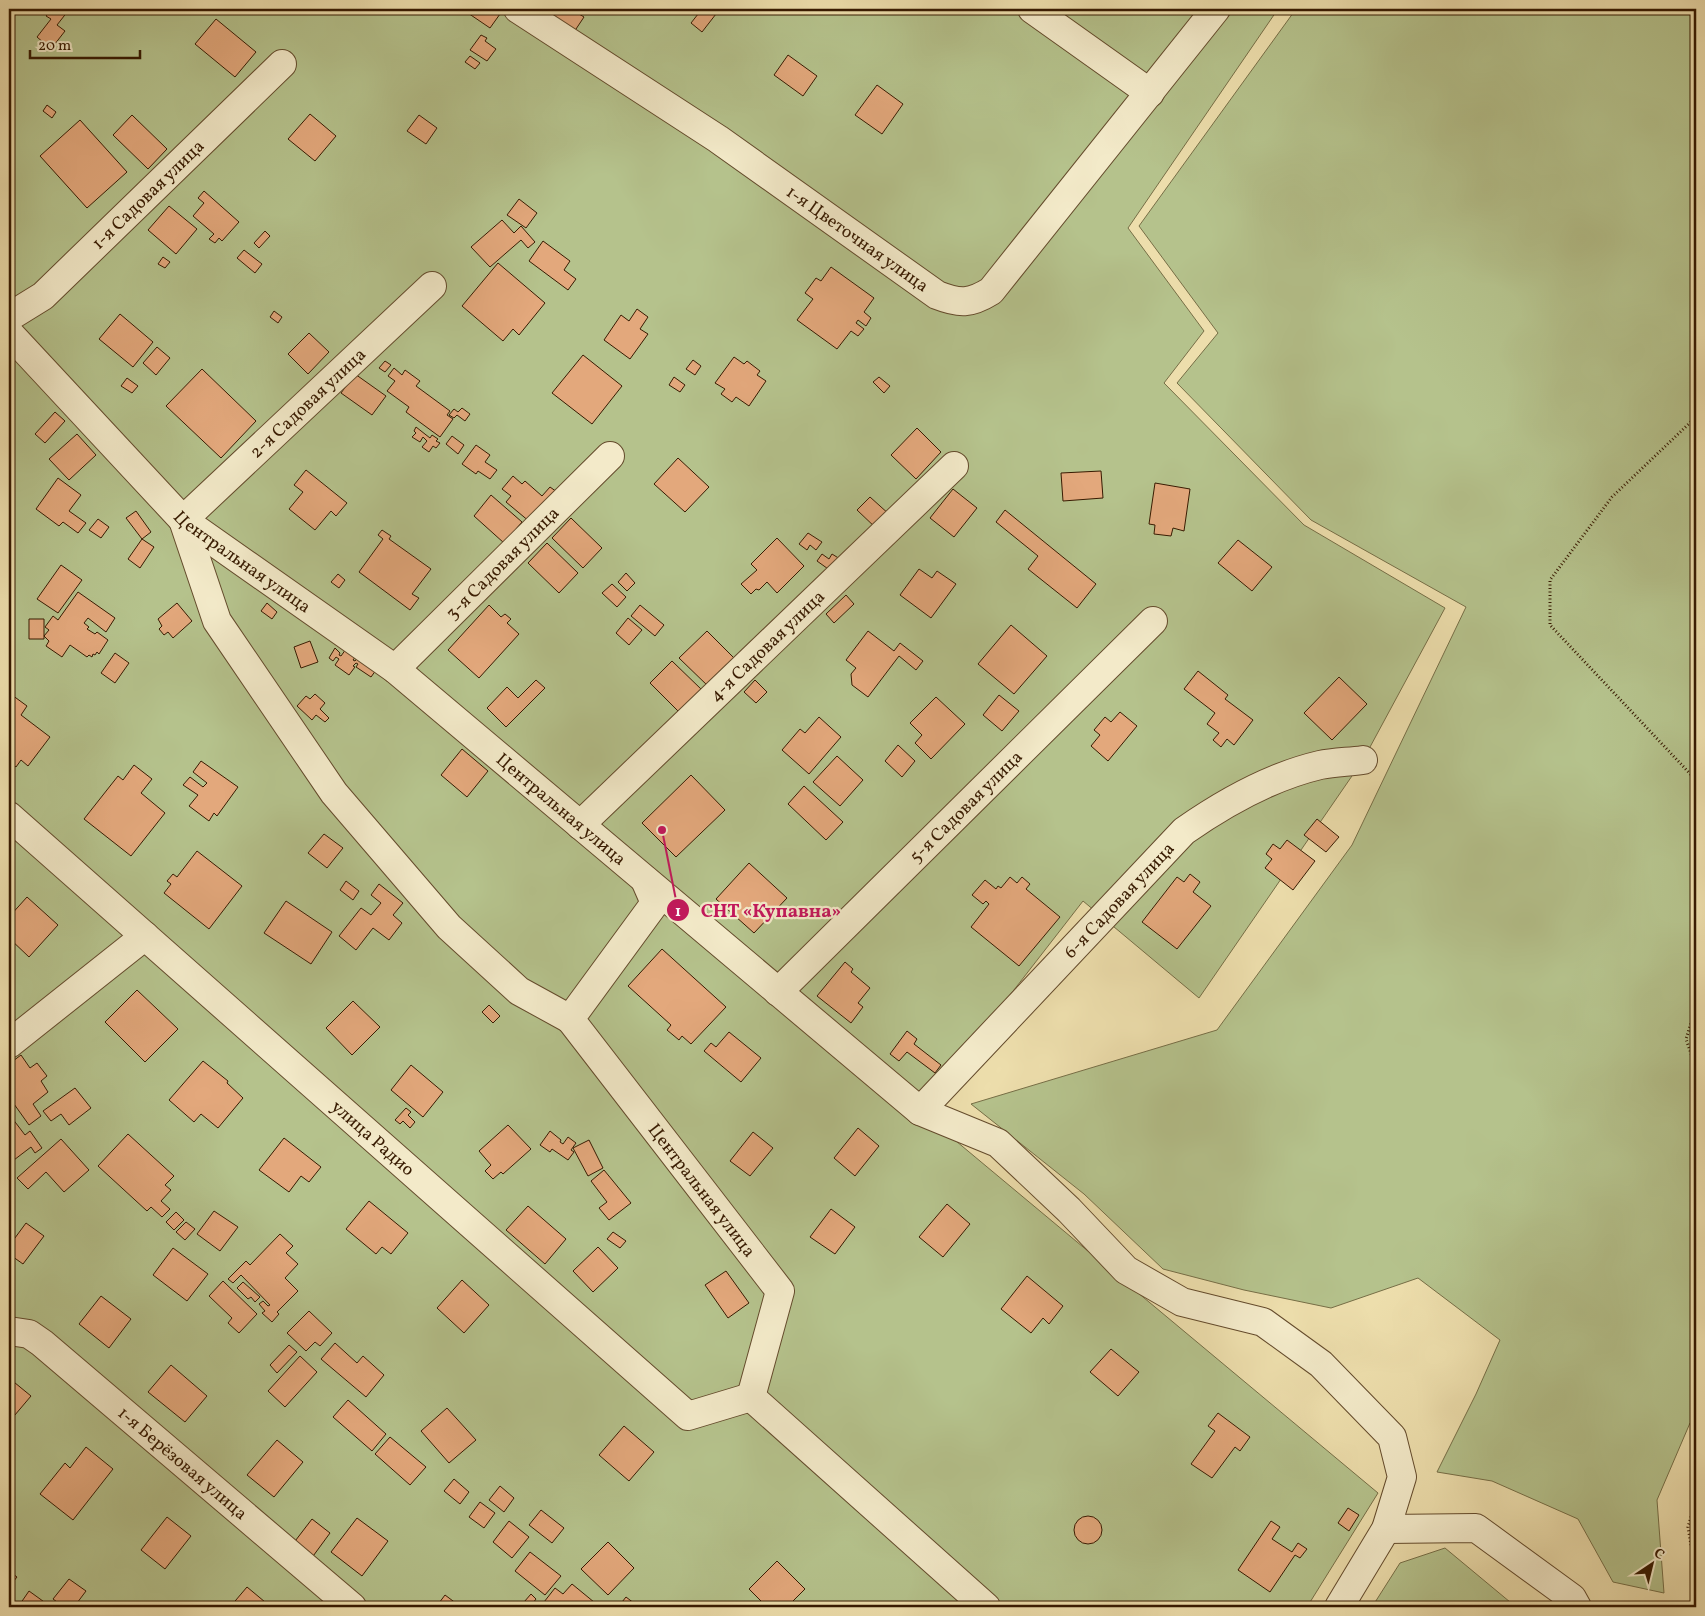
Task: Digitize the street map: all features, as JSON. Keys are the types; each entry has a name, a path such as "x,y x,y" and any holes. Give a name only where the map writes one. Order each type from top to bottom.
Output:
{"street":[{"name":"1-я Цветочная улица","path":"518,9 718,139 937,295 955,302 975,301 991,291 1216,9"},
{"path":"1032,9 1150,93"},
{"name":"1-я Садовая улица","path":"9,317 43,296 282,64"},
{"name":"2-я Садовая улица","path":"183,520 432,286"},
{"name":"Центральная улица","path":"9,333 183,520 395,669 645,880 655,903 570,1018 780,1292 751,1397"},
{"name":"3-я Садовая улица","path":"395,669 610,456"},
{"name":"4-я Садовая улица","path":"580,825 954,466"},
{"path":"183,520 217,621 334,793 449,927 520,990 570,1018"},
{"name":"5-я Садовая улица","path":"778,992 1153,621"},
{"name":"6-я Садовая улица","path":"920,1111 1184,831 1240,796 1281,779 1320,765 1363,760"},
{"name":"улица Радио","path":"9,816 688,1416 751,1397"},
{"path":"645,880 920,1111 998,1143 1068,1210 1126,1270 1182,1302 1263,1322 1321,1364 1392,1437 1402,1477 1386,1529 1339,1607"},
{"path":"9,1044 145,936"},
{"name":"1-я Берёзовая улица","path":"9,1331 28,1334 42,1342 352,1607"},
{"path":"751,1397 986,1607"},
{"path":"1386,1529 1476,1528 1577,1604"}],"path":[{"path":"1696,417 1612,497 1550,580 1550,625 1696,780"},
{"path":"1696,1006 1686,1039 1696,1068"},
{"path":"1696,1500 1688,1527 1696,1575"}],"green space":[{"path":"9,9 1278,9 1128,228 1204,331 1164,383 1304,525 1445,608 1363,760 1199,998 1083,901 920,1111 1378,1493 1307,1607 9,1607"},
{"path":"1296,9 1696,9 1696,1427 1690,1423 1657,1500 1664,1593 1613,1582 1578,1519 1492,1481 1437,1472 1476,1394 1500,1340 1418,1278 1331,1308 1244,1290 1163,1269 1084,1194 971,1104 1217,1030 1352,845 1466,607 1311,520 1177,383 1218,333 1139,226"},
{"path":"1445,1548 1516,1607 1372,1607 1400,1563"}],"building":[{"path":"52,9 65,9 68,11 57,25 65,31 51,49 37,37 51,19 46,16"},
{"path":"462,9 492,9 500,14 490,28"},
{"path":"549,9 571,9 584,17 574,32 550,17 554,12"},
{"path":"702,9 710,9 716,14 702,32 691,23"},
{"path":"216,19 256,52 235,77 195,44"},
{"path":"481,35 487,38 485,41 496,49 487,61 470,50"},
{"path":"788,55 817,76 803,96 774,75"},
{"path":"470,56 480,63 475,69 465,62"},
{"path":"877,85 903,104 882,134 855,115"},
{"path":"47,105 56,112 52,118 43,111"},
{"path":"310,114 336,136 315,161 288,139"},
{"path":"132,115 167,149 148,169 113,135"},
{"path":"419,115 437,128 426,144 407,131"},
{"path":"80,120 127,172 87,208 40,156"},
{"path":"204,191 239,222 222,241 219,238 215,243 209,239 214,234 193,216 204,203 198,198"},
{"path":"519,199 537,213 526,228 507,215"},
{"path":"169,206 197,229 176,254 148,230"},
{"path":"502,220 514,233 521,226 535,242 528,248 521,240 490,267 471,247"},
{"path":"265,231 270,236 259,248 254,243"},
{"path":"543,241 570,261 564,270 576,279 568,290 529,261"},
{"path":"244,250 262,264 255,273 237,258"},
{"path":"163,257 170,262 165,268 158,264"},
{"path":"498,263 545,303 519,335 513,329 503,341 462,306"},
{"path":"831,267 874,298 864,312 871,318 866,326 858,320 856,323 864,329 858,336 851,331 837,349 797,320 813,299 805,293 816,278 821,281"},
{"path":"637,309 648,317 640,329 648,334 630,359 604,340 621,315 629,321"},
{"path":"274,311 282,317 278,323 270,317"},
{"path":"120,314 153,342 133,367 99,339"},
{"path":"309,333 329,352 308,374 288,354"},
{"path":"157,347 170,358 156,375 143,363"},
{"path":"583,355 622,386 592,424 552,393"},
{"path":"734,357 744,364 747,361 760,371 757,375 766,381 749,406 736,397 732,402 721,394 725,389 715,383"},
{"path":"693,360 701,366 695,375 686,369"},
{"path":"385,361 391,365 385,372 379,368"},
{"path":"394,368 402,375 405,370 420,381 416,386 450,411 447,415 453,419 440,437 406,412 409,407 387,391 395,381 388,376"},
{"path":"202,369 256,421 221,458 166,406"},
{"path":"355,374 386,396 372,415 341,393"},
{"path":"674,377 685,385 680,392 669,385"},
{"path":"879,377 890,386 884,393 873,382"},
{"path":"127,378 138,386 132,393 121,386"},
{"path":"462,408 470,414 465,421 457,415 454,418 449,415 454,409 458,412"},
{"path":"55,412 65,421 45,443 35,434"},
{"path":"416,427 430,438 432,435 438,439 436,441 440,443 436,448 433,446 429,452 422,447 427,441 423,437 420,442 412,437 416,433 414,431"},
{"path":"917,428 941,452 916,479 891,455"},
{"path":"77,434 96,455 69,480 49,459"},
{"path":"452,436 464,445 458,454 446,444"},
{"path":"476,445 490,455 485,462 497,470 490,479 478,471 476,474 462,464"},
{"path":"678,458 709,487 685,512 654,484"},
{"path":"306,470 347,503 336,516 331,511 315,530 289,509 303,492 294,485"},
{"path":"1101,471 1103,498 1063,501 1061,473"},
{"path":"513,476 522,484 525,481 542,496 550,487 557,492 530,522 506,502 511,496 502,489"},
{"path":"58,478 81,495 69,511 86,523 78,533 63,522 59,526 36,509"},
{"path":"1155,483 1190,489 1184,531 1173,528 1171,536 1154,534 1155,525 1149,524"},
{"path":"953,489 977,508 954,537 930,518"},
{"path":"491,495 522,522 504,543 474,516"},
{"path":"870,497 890,515 877,529 857,510"},
{"path":"1005,510 1096,584 1077,608 1028,569 1038,556 996,522"},
{"path":"136,511 151,532 142,539 126,518"},
{"path":"571,518 602,548 583,568 552,538"},
{"path":"98,519 109,527 101,538 89,530"},
{"path":"382,530 391,536 389,539 431,569 412,594 419,598 410,610 359,572 383,539 378,535"},
{"path":"808,533 822,542 816,550 810,545 807,550 799,544"},
{"path":"777,538 804,566 777,593 767,582 759,590 756,589 751,594 741,584 757,570 751,564"},
{"path":"142,539 154,547 140,568 128,559"},
{"path":"1238,540 1272,567 1252,591 1218,563"},
{"path":"547,543 578,573 559,593 528,563"},
{"path":"822,554 829,559 832,554 840,559 831,571 817,561"},
{"path":"61,565 82,580 58,613 37,599"},
{"path":"919,569 932,578 937,571 956,584 931,618 900,595"},
{"path":"626,573 635,583 627,591 618,582"},
{"path":"338,574 345,580 339,588 331,582"},
{"path":"612,584 626,597 617,607 602,593"},
{"path":"78,592 115,618 106,632 88,618 84,623 89,627 87,629 95,634 97,632 108,640 99,654 97,652 92,657 89,655 87,657 70,645 62,657 46,646 49,641 44,636 49,630 45,627 53,616 58,620"},
{"path":"846,595 854,604 834,623 826,614"},
{"path":"177,603 192,621 173,638 168,632 164,635 159,629 162,626 158,619"},
{"path":"267,603 277,612 272,619 261,611"},
{"path":"489,605 501,617 505,614 511,619 507,623 519,634 479,678 448,650"},
{"path":"640,605 664,625 655,636 631,616"},
{"path":"628,618 642,630 629,645 616,633"},
{"path":"29,619 44,619 44,639 29,639"},
{"path":"1011,625 1047,656 1014,694 978,664"},
{"path":"707,631 736,660 709,687 679,658"},
{"path":"868,631 894,651 900,643 923,661 916,670 899,656 868,697 852,685 851,674 856,668 846,660"},
{"path":"310,641 318,662 301,668 294,647"},
{"path":"335,648 341,656 346,649 356,656 353,660 355,661 361,653 379,666 371,677 356,667 358,664 356,663 349,675 335,665 339,659 336,657 333,661 329,658"},
{"path":"115,653 129,663 115,683 101,673"},
{"path":"672,661 702,690 679,712 650,683"},
{"path":"1198,671 1228,695 1225,699 1253,720 1234,745 1227,739 1221,747 1213,740 1219,733 1207,724 1215,713 1184,689"},
{"path":"1339,677 1367,704 1332,740 1304,713"},
{"path":"536,680 545,688 506,727 487,708 507,687 518,698"},
{"path":"755,680 767,692 756,703 744,692"},
{"path":"315,694 325,703 320,709 329,718 325,722 316,715 312,720 297,706 306,696 310,699"},
{"path":"12,695 27,706 21,715 50,737 28,766 21,760 16,767 10,762 14,756 10,753 9,755 9,700"},
{"path":"999,695 1019,711 1002,731 983,715"},
{"path":"936,697 965,724 931,759 915,743 922,735 910,723"},
{"path":"1120,712 1137,726 1108,761 1091,746 1100,735 1094,730 1105,717 1111,722"},
{"path":"819,717 841,737 809,774 782,750 800,729 805,733"},
{"path":"898,745 915,761 902,777 885,761"},
{"path":"462,749 488,771 467,797 441,775"},
{"path":"837,756 863,780 840,806 813,782"},
{"path":"201,761 238,787 217,816 214,813 209,821 189,806 198,795 183,785 190,777 203,787 207,783 193,772"},
{"path":"134,765 152,779 141,793 165,813 131,856 84,819 118,776 123,780"},
{"path":"691,775 725,810 676,857 642,823"},
{"path":"804,786 843,822 826,840 788,804"},
{"path":"1317,819 1339,837 1326,852 1304,835"},
{"path":"324,834 343,848 327,868 308,853"},
{"path":"1287,840 1315,861 1293,890 1265,868 1272,859 1266,854 1273,844 1280,849"},
{"path":"197,851 242,886 209,929 164,893 171,884 167,881 173,874 177,877"},
{"path":"749,863 787,898 754,933 716,899"},
{"path":"1190,874 1200,882 1193,892 1211,906 1177,949 1142,922 1177,877 1184,882"},
{"path":"1010,877 1017,883 1022,877 1030,884 1026,889 1060,917 1019,966 971,927 989,904 986,901 983,904 972,895 985,880 996,889 998,886 1001,888"},
{"path":"346,881 359,891 353,900 340,890"},
{"path":"379,884 403,903 393,915 402,923 389,940 373,928 356,950 339,936 361,908 371,915 381,903 371,895"},
{"path":"27,897 58,925 29,957 9,938 9,917"},
{"path":"286,901 332,932 311,964 264,933"},
{"path":"662,949 726,1007 691,1044 682,1036 679,1040 667,1030 671,1025 628,986"},
{"path":"845,962 853,969 851,972 870,988 858,1003 863,1007 851,1023 817,996"},
{"path":"137,990 178,1029 145,1062 105,1022"},
{"path":"353,1001 380,1027 352,1055 326,1028"},
{"path":"489,1005 500,1016 493,1023 482,1012"},
{"path":"907,1031 917,1039 914,1044 941,1065 935,1073 907,1052 899,1061 890,1054"},
{"path":"729,1032 761,1058 741,1082 704,1051 711,1043 716,1047"},
{"path":"21,1055 30,1068 37,1063 47,1076 41,1081 48,1092 33,1104 41,1116 29,1125 9,1097 9,1089 11,1088 9,1085 9,1064"},
{"path":"203,1061 228,1081 227,1083 243,1098 218,1128 201,1114 194,1122 169,1100"},
{"path":"411,1065 443,1092 423,1117 391,1090"},
{"path":"75,1088 91,1108 69,1125 61,1114 51,1121 43,1111"},
{"path":"406,1108 411,1112 408,1115 415,1122 410,1128 403,1121 400,1124 395,1120"},
{"path":"9,1114 25,1135 30,1131 42,1148 35,1153 31,1147 10,1163"},
{"path":"508,1125 531,1149 503,1174 501,1172 493,1179 485,1171 491,1165 479,1151"},
{"path":"858,1128 879,1146 855,1176 834,1158"},
{"path":"550,1131 563,1144 568,1137 576,1143 571,1150 574,1152 568,1160 552,1149 550,1152 540,1145"},
{"path":"753,1132 773,1148 750,1176 730,1161"},
{"path":"128,1134 174,1176 165,1185 171,1190 161,1201 170,1209 162,1217 151,1207 147,1211 98,1166"},
{"path":"284,1138 321,1167 309,1182 301,1176 289,1192 259,1170"},
{"path":"61,1139 89,1170 64,1192 46,1172 28,1189 17,1178"},
{"path":"589,1140 603,1168 588,1176 573,1148"},
{"path":"604,1170 631,1203 609,1220 599,1208 607,1202 591,1181"},
{"path":"369,1201 408,1233 391,1254 382,1247 376,1254 346,1229"},
{"path":"947,1204 970,1224 943,1257 919,1237"},
{"path":"528,1206 566,1239 545,1264 506,1230"},
{"path":"831,1209 855,1227 835,1254 810,1237"},
{"path":"214,1211 238,1227 220,1251 197,1234"},
{"path":"176,1212 184,1220 174,1230 166,1222"},
{"path":"186,1222 195,1229 185,1240 176,1232"},
{"path":"26,1223 44,1236 23,1264 9,1254 9,1246"},
{"path":"613,1232 626,1241 620,1248 607,1239"},
{"path":"280,1234 293,1246 286,1253 298,1264 285,1278 298,1291 277,1312 279,1314 272,1322 262,1313 265,1311 259,1304 263,1301 268,1306 270,1305 241,1275 233,1283 228,1279 246,1261 250,1265"},
{"path":"598,1247 618,1268 593,1292 573,1271"},
{"path":"173,1248 208,1274 187,1301 153,1275"},
{"path":"726,1271 749,1303 728,1318 705,1285"},
{"path":"1027,1276 1063,1306 1049,1324 1043,1318 1031,1333 1001,1309"},
{"path":"462,1280 489,1305 464,1333 437,1308"},
{"path":"223,1281 257,1314 239,1333 228,1323 232,1318 209,1296"},
{"path":"243,1282 260,1297 255,1302 251,1297 248,1299 237,1288"},
{"path":"101,1296 131,1319 109,1348 79,1324"},
{"path":"309,1311 332,1333 320,1346 315,1342 306,1351 287,1333"},
{"path":"335,1343 357,1363 363,1356 384,1375 366,1397 321,1359"},
{"path":"289,1345 297,1352 277,1373 270,1365"},
{"path":"1111,1349 1139,1372 1118,1396 1090,1372"},
{"path":"300,1356 317,1372 285,1407 268,1391"},
{"path":"171,1365 207,1396 185,1422 148,1392"},
{"path":"9,1378 31,1396 9,1422"},
{"path":"348,1400 386,1434 372,1451 333,1417"},
{"path":"447,1408 476,1440 449,1463 421,1431"},
{"path":"1218,1413 1250,1437 1240,1451 1235,1447 1212,1478 1191,1464 1215,1431 1208,1426"},
{"path":"624,1426 654,1452 629,1481 599,1455"},
{"path":"390,1437 426,1467 410,1485 375,1454"},
{"path":"277,1440 303,1462 274,1497 247,1475"},
{"path":"86,1447 113,1469 73,1520 40,1494 65,1463 70,1468"},
{"path":"454,1479 469,1492 460,1504 444,1491"},
{"path":"500,1486 514,1498 504,1512 489,1500"},
{"path":"480,1502 495,1513 484,1528 469,1517"},
{"path":"1348,1508 1359,1515 1349,1531 1338,1523"},
{"path":"541,1510 564,1528 552,1543 529,1525"},
{"path":"1088,1516 1098,1520 1102,1530 1098,1540 1088,1544 1078,1540 1074,1530 1078,1520"},
{"path":"167,1517 191,1536 165,1569 141,1550"},
{"path":"357,1518 388,1541 362,1576 331,1552"},
{"path":"312,1519 330,1533 308,1563 289,1549"},
{"path":"509,1521 529,1537 512,1558 493,1542"},
{"path":"1271,1521 1280,1527 1272,1539 1292,1552 1298,1543 1307,1549 1300,1558 1295,1555 1270,1592 1238,1570"},
{"path":"608,1542 634,1568 608,1595 581,1569"},
{"path":"530,1552 561,1576 545,1595 515,1571"},
{"path":"777,1561 805,1589 787,1607 767,1607 749,1589"},
{"path":"9,1571 17,1577 9,1587"},
{"path":"69,1579 86,1591 74,1607 64,1607 53,1599"},
{"path":"572,1584 600,1607 551,1607 544,1602 555,1588 563,1594"},
{"path":"247,1587 271,1607 230,1607"},
{"path":"29,1591 47,1604 45,1607 18,1607"},
{"path":"531,1594 536,1599 530,1607 524,1602"},
{"path":"445,1595 461,1607 436,1607"},
{"path":"626,1597 639,1607 618,1607"}],"place":[{"name":"СНТ «Купавна»","path":"662,830"}]}
